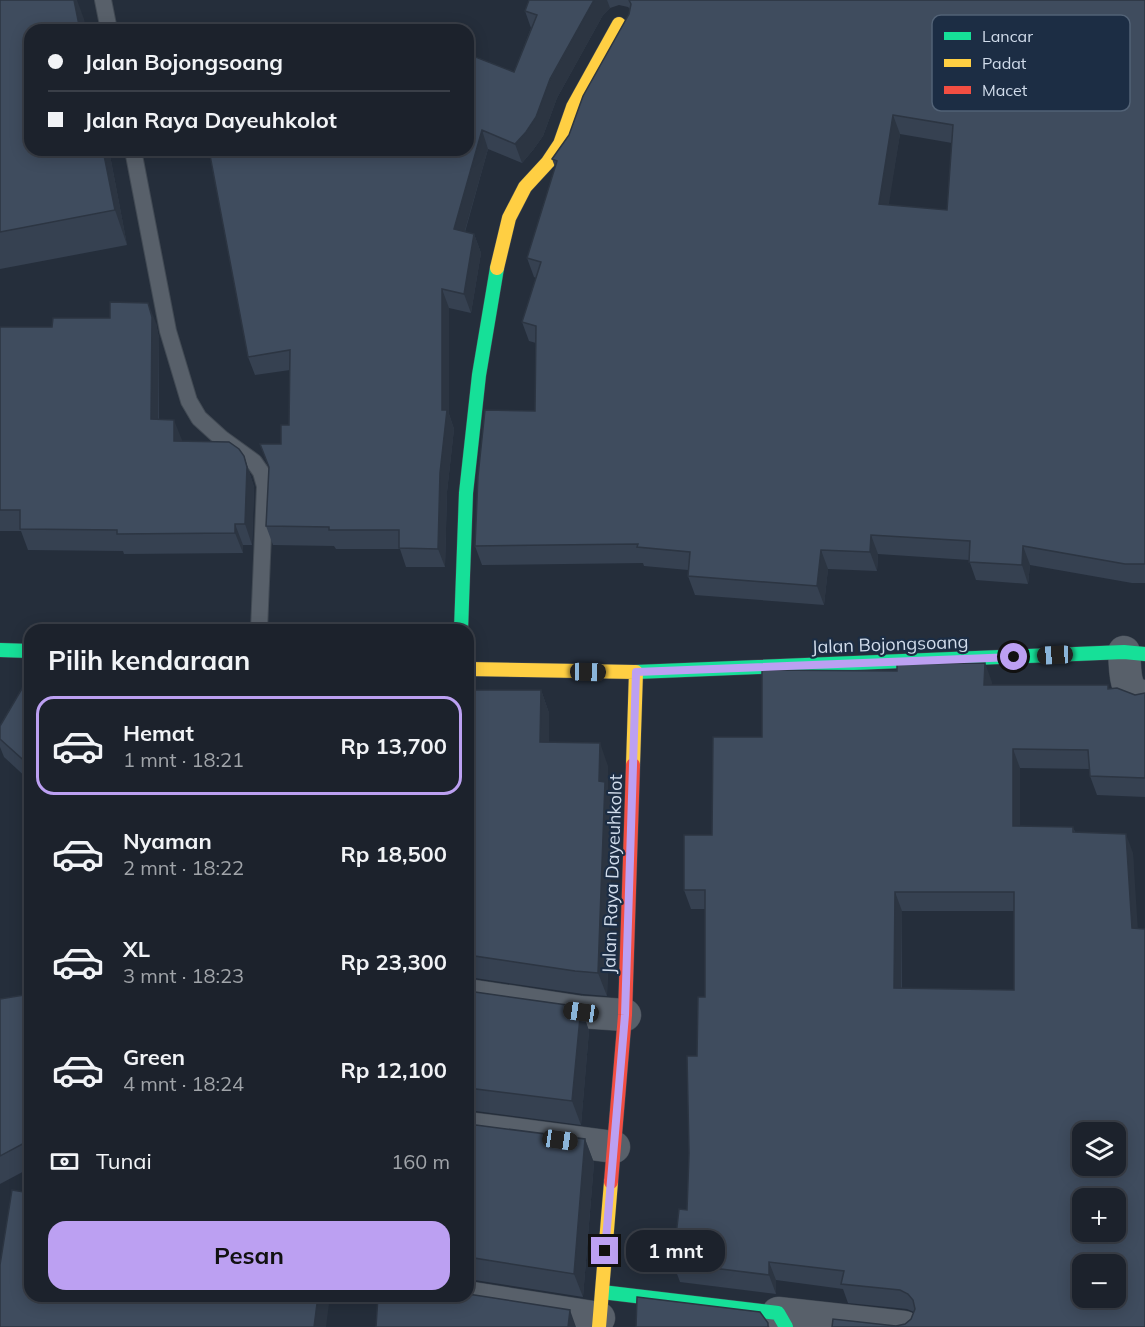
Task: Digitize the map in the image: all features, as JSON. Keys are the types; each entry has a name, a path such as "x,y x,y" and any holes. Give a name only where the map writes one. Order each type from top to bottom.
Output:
{"main road":[{"path":"461,624 466,494 479,375 501,246 509,218 518,200 525,187 548,162 560,144 573,107 619,24"},
{"path":"0,650 24,651"},
{"name":"Jalan Bojongsoang","path":"474,669 636,672 1135,653"},
{"name":"Jalan Raya Dayeuhkolot","path":"600,1312 625,1015 636,672"},
{"path":"600,1312 782,1320"}],"street":[{"path":"1135,653 1127,683 1130,691 1138,696 1145,696"},
{"path":"474,996 581,1012 625,1015"},
{"path":"474,1129 614,1147"},
{"path":"474,1298 600,1312"},
{"path":"782,1320 904,1327"}],"lane":[{"path":"103,0 108,24"},
{"path":"134,156 168,331 189,401 199,418 221,438 254,462 261,472 265,486 259,624"}],"building":[{"path":"0,0 74,0 79,24 24,24 24,156 104,156 115,210 0,232"},
{"path":"529,0 594,0 550,79 536,117 526,132 515,144 482,130 454,229 474,234 464,294 442,289 442,410 447,410 440,473 438,549 399,548 399,530 329,530 329,527 266,526 269,467 260,444 281,444 281,425 289,425 290,350 248,357 210,156 474,156 474,56 514,72 537,15 525,11"},
{"path":"629,0 1145,0 1145,564 1125,564 1023,546 1022,565 969,562 970,541 871,535 870,552 821,550 817,586 688,576 690,552 637,547 638,544 475,546 478,476 485,410 535,411 536,326 522,322 541,262 527,258 557,161 552,159 569,135 583,96 629,14 631,4","holes":["893,115 953,125 947,210 879,204"]},
{"path":"110,302 148,303 152,317 151,419 174,420 174,441 229,442 244,456 247,467 245,524 235,524 235,533 117,534 117,530 20,529 20,510 0,510 0,327 52,327 53,318 110,318"},
{"path":"985,663 984,685 1108,685 1108,689 1117,688 1135,695 1145,693 1145,778 1090,776 1088,750 1013,749 1013,826 1073,827 1073,832 1126,834 1132,928 1145,929 1145,1327 832,1327 833,1319 896,1326 905,1324 911,1319 915,1309 913,1300 900,1290 841,1284 844,1271 769,1262 769,1275 673,1263 679,1209 687,1210 689,1153 687,1056 697,1056 698,997 705,997 705,890 684,890 684,835 712,835 713,737 762,737 762,670 897,671 897,664","holes":["895,892 1014,892 1014,990 894,988"]},
{"path":"24,685 24,761 0,739 0,726"},
{"path":"474,690 541,690 540,742 600,743 599,781 605,782 598,973 474,956"},
{"path":"474,992 581,1007 572,1101 474,1089"},
{"path":"24,995 24,1143 0,1156 0,999"},
{"path":"474,1125 585,1139 574,1274 474,1258"},
{"path":"12,1190 24,1192 24,1302 317,1302 314,1327 0,1327 0,1265"},
{"path":"474,1295 570,1310 568,1327 376,1327 378,1302 474,1302"},
{"path":"637,1297 760,1312 768,1323 768,1327 636,1327"}],"traffic: fast":[{"path":"461,624 466,493 479,375 497,268"},
{"path":"0,650 24,651"},
{"path":"636,672 1124,652 1145,654"},
{"path":"602,1292 778,1313 786,1327"}],"traffic: slow":[{"path":"497,268 509,218 525,187 548,162 560,144 573,107 619,24"},
{"path":"474,669 636,672 633,765"},
{"path":"599,1327 611,1182"}],"traffic: jam":[{"path":"611,1182 625,1015 633,765"}],"route":[{"path":"605,1251 625,1015 636,672 1014,657"}]}
